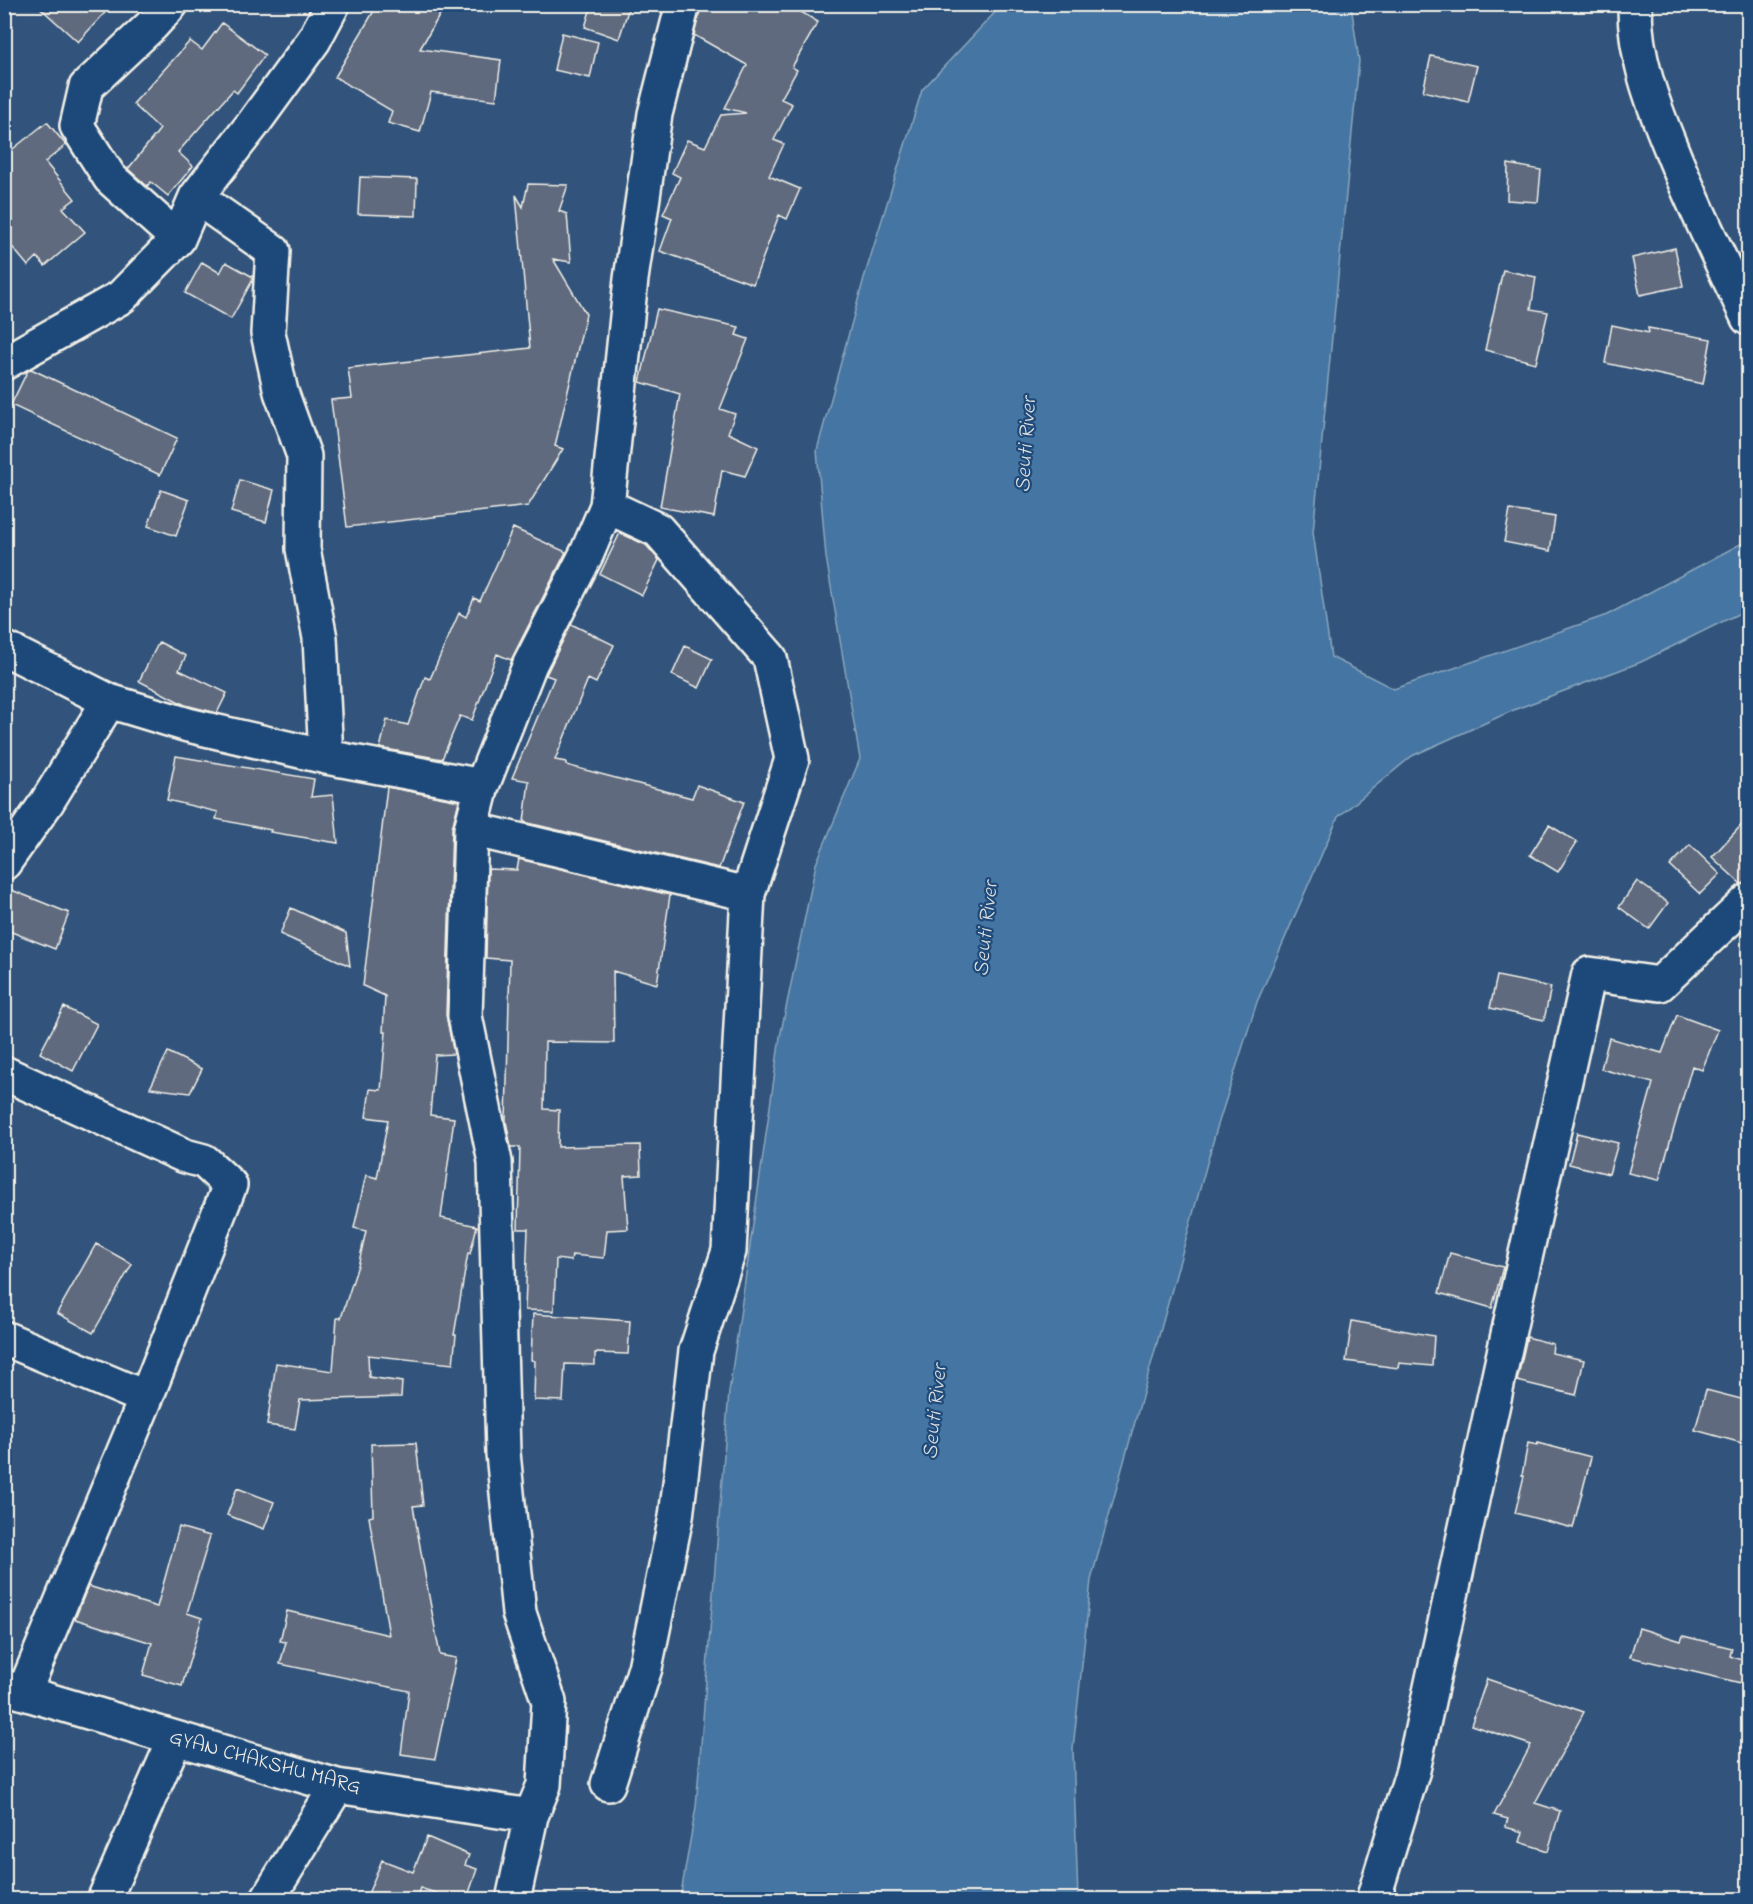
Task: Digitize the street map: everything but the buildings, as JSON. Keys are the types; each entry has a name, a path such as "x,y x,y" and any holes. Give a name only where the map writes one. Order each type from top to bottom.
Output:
{"street":[{"path":"171,4 86,87 77,126 110,178 178,239"},
{"path":"4,363 121,297 178,239 196,197 308,49 333,4"},
{"path":"513,1899 531,1816 543,1785 549,1702 519,1613 503,1453 495,1162 465,1016 471,829 482,786 530,664 587,553 607,506 631,279 654,114 683,4"},
{"path":"1635,4 1635,22 1649,95 1684,183 1749,318"},
{"path":"196,197 273,251 268,333 281,392 304,456 303,549 320,638 327,757"},
{"path":"607,506 658,530 770,658 792,759 748,894 729,1251 696,1351 676,1517 645,1668 608,1784"},
{"path":"4,648 109,701 188,725 327,757 482,786"},
{"path":"4,863 47,802 109,701"},
{"path":"471,829 748,894"},
{"path":"1372,1899 1413,1770 1513,1309 1589,974 1659,984 1749,901"},
{"path":"4,1073 185,1156 204,1161 230,1185 146,1398 14,1689"},
{"path":"4,1338 146,1398"},
{"name":"GYAN CHAKSHU MARG","path":"14,1689 337,1786 531,1816"},
{"path":"105,1899 175,1739"},
{"path":"267,1899 337,1786"}],"water":[{"name":"Seuti River","path":"1002,5 1351,5 1359,61 1313,532 1331,657 1394,689 1607,615 1748,540 1748,609 1641,662 1516,709 1412,756 1338,817 1257,1002 1216,1131 1091,1580 1073,1749 1078,1899 680,1899 696,1807 729,1392 780,1037 816,864 860,759 826,557 817,450 864,278 922,90"}]}
